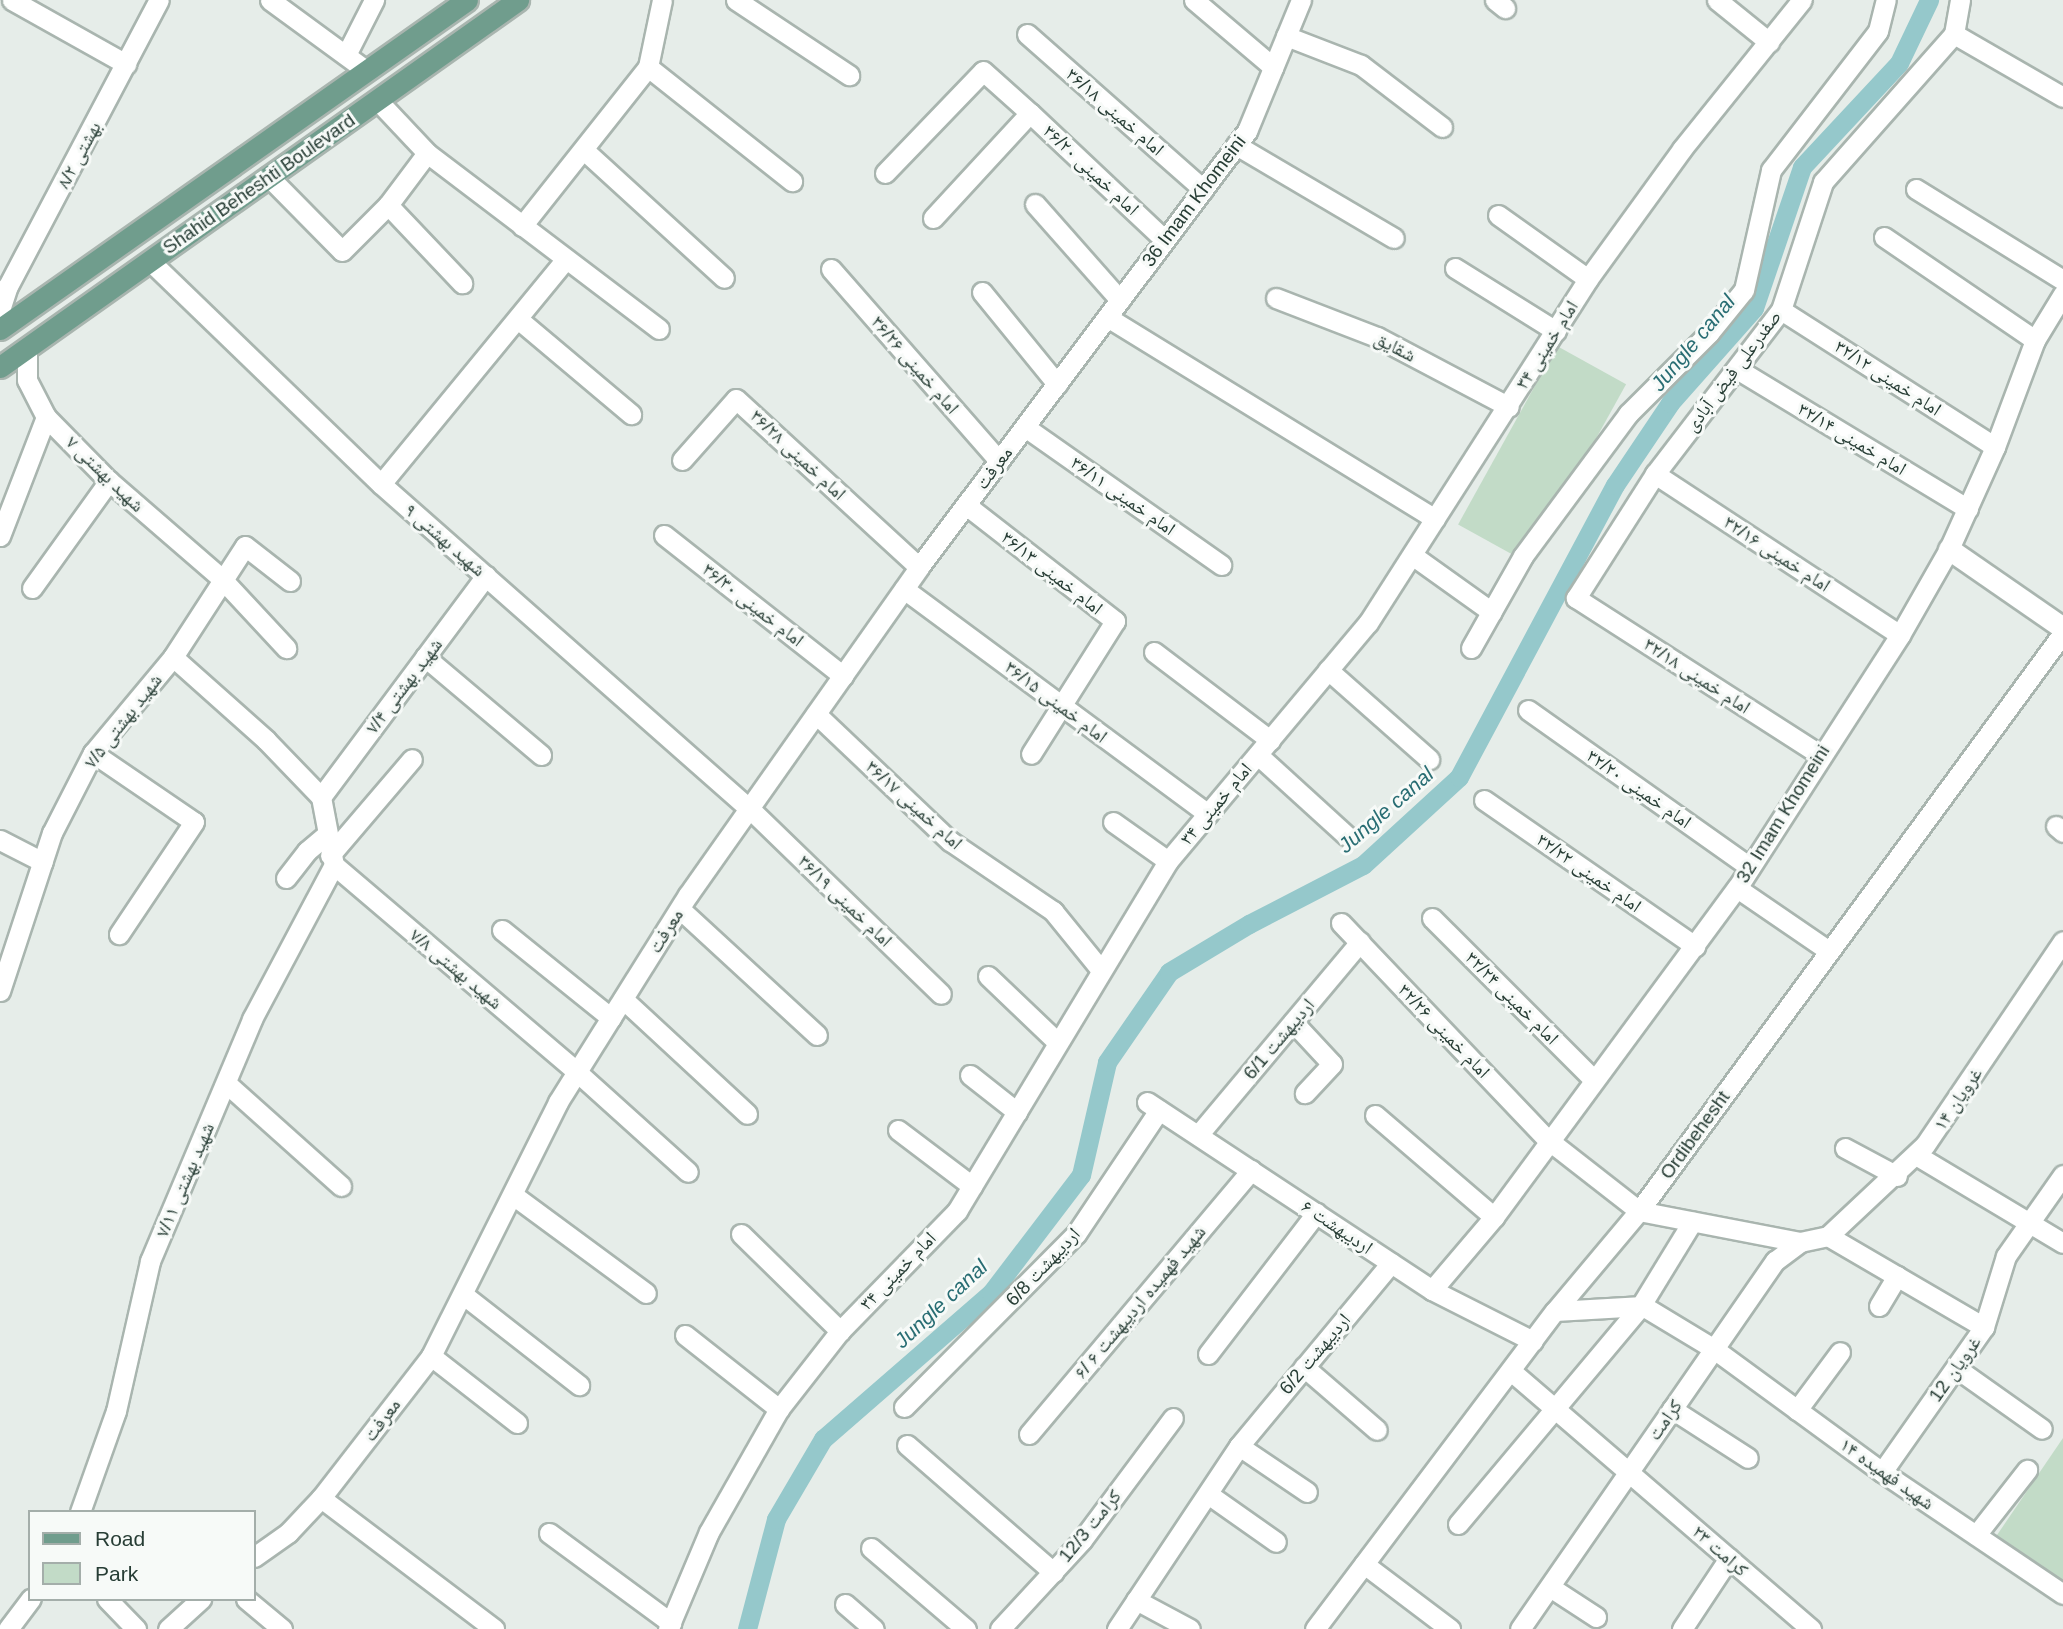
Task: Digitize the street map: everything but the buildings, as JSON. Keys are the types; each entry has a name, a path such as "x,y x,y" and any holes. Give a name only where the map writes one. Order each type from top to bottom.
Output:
{"main road":[{"name":"Shahid Beheshti Boulevard","path":"0,329 467,0"},
{"name":"Shahid Beheshti Boulevard","path":"0,367 518,0"}],"street":[{"path":"12,0 127,64"},
{"name":"بهشتی ۸/۲","path":"0,310 4,283 127,64 159,0"},
{"path":"270,0 368,71"},
{"path":"346,55 374,0"},
{"path":"522,226 585,151 648,67 662,0"},
{"path":"736,0 849,75"},
{"path":"1194,0 1273,68"},
{"name":"36 Imam Khomeini","path":"1107,317 1247,131 1301,0"},
{"path":"1717,0 1769,41"},
{"name":"امام خمینی ۳۴","path":"670,1626 709,1532 779,1409 840,1331 957,1211 1056,1041 1168,861 1368,623 1509,407 1588,279 1682,149 1802,0"},
{"path":"1472,648 1524,556 1628,414 1709,333 1744,290 1771,170 1878,31 1886,0"},
{"path":"1960,0 1954,34 2063,97"},
{"name":"امام خمینی ۳۶/۱۸","path":"1027,34 1203,189"},
{"name":"صفدرعلی فیض آبادی","path":"1576,598 1655,474 1781,310 1824,182 1954,34"},
{"path":"1286,36 1361,65 1441,127"},
{"path":"648,67 792,181"},
{"path":"885,173 983,71 1030,113"},
{"path":"378,101 427,153 659,329"},
{"name":"امام خمینی ۳۶/۲۰","path":"933,218 1030,113 1165,240"},
{"path":"1236,145 1394,238"},
{"path":"585,151 724,278"},
{"path":"268,176 342,251 388,205 427,153"},
{"path":"1916,189 2063,280"},
{"path":"1035,204 1120,300"},
{"path":"388,205 462,283"},
{"path":"1498,215 1588,279"},
{"path":"1884,237 2035,340"},
{"path":"381,484 565,260"},
{"name":"شهید بهشتی ۹","path":"150,261 381,484 749,808"},
{"path":"1455,268 1556,331"},
{"name":"امام خمینی ۳۶/۲۶","path":"831,269 999,461"},
{"path":"982,292 1057,384"},
{"name":"32 Imam Khomeini","path":"1432,1290 1494,1217 1592,1078 1737,888 1819,754 1900,635 1949,549 1995,447 2035,340 2063,294"},
{"name":"شقایق","path":"1276,298 1377,337 1509,407"},
{"name":"امام خمینی ۳۲/۱۲","path":"1781,310 1995,447"},
{"path":"1107,317 1436,519"},
{"name":"معرفت","path":"256,1556 288,1532 321,1499 431,1356 465,1296 513,1195 577,1072 680,909 919,567 1107,317"},
{"path":"518,319 631,414"},
{"name":"شهید بهشتی ۷","path":"27,348 27,380 46,417 108,481 221,579 286,648"},
{"name":"امام خمینی ۳۲/۱۴","path":"1737,369 1968,509"},
{"name":"امام خمینی ۳۶/۲۸","path":"682,460 736,399 919,567"},
{"path":"0,536 46,417"},
{"name":"امام خمینی ۳۶/۱۱","path":"1024,427 1221,565"},
{"name":"امام خمینی ۳۲/۱۶","path":"1655,474 1900,635"},
{"path":"32,588 108,481"},
{"name":"امام خمینی ۳۶/۱۳","path":"965,505 1115,621 1031,754"},
{"name":"امام خمینی ۳۶/۳۰","path":"664,535 843,676"},
{"name":"شهید بهشتی ۷/۵","path":"0,991 51,833 93,753 173,657 221,579 245,546 290,581"},
{"path":"1949,549 2063,631"},
{"path":"1412,555 1492,612"},
{"name":"شهید بهشتی ۷/۴","path":"321,797 486,576"},
{"name":"امام خمینی ۳۶/۱۵","path":"904,589 1208,814"},
{"name":"امام خمینی ۳۲/۱۸","path":"1576,598 1819,754"},
{"name":"Ordibehesht","path":"1315,1629 1555,1311 1639,1211 2063,631"},
{"path":"1154,652 1264,747 1348,836"},
{"path":"173,657 266,740 321,797 332,860"},
{"path":"425,657 541,755"},
{"path":"1328,670 1429,759"},
{"name":"امام خمینی ۳۲/۲۰","path":"1528,710 1751,867"},
{"name":"امام خمینی ۳۶/۱۷","path":"816,714 950,841 1053,911 1101,970"},
{"path":"93,753 194,822 119,934"},
{"name":"شهید بهشتی ۷/۱۱","path":"81,1510 116,1411 150,1261 227,1084 252,1019 332,860 412,759"},
{"name":"امام خمینی ۳۲/۲۲","path":"1484,800 1695,946"},
{"name":"امام خمینی ۳۶/۱۹","path":"749,808 941,994"},
{"path":"1114,822 1168,861"},
{"path":"286,878 327,834"},
{"path":"0,840 43,862"},
{"name":"شهید بهشتی ۷/۸","path":"332,860 688,1172"},
{"path":"1737,888 1829,951"},
{"path":"680,909 817,1035"},
{"name":"امام خمینی ۳۲/۲۴","path":"1432,918 1592,1078"},
{"name":"امام خمینی ۳۲/۲۶","path":"1341,923 1547,1139 1639,1211"},
{"path":"502,930 611,1018"},
{"name":"اردیبهشت 6/1","path":"1198,1135 1360,942"},
{"name":"غرویان ۱۴","path":"1828,1236 1897,1176 1938,1131 2063,942"},
{"path":"988,976 1056,1041"},
{"path":"623,999 747,1114"},
{"path":"1293,1022 1332,1064 1305,1093"},
{"path":"970,1075 1017,1112"},
{"path":"227,1084 341,1186"},
{"name":"اردیبهشت ۶","path":"1153,1106 1432,1290 1533,1341"},
{"name":"اردیبهشت 6/8","path":"904,1407 1076,1234 1153,1106"},
{"path":"1375,1115 1494,1217"},
{"path":"898,1130 972,1186"},
{"path":"1845,1148 1897,1176"},
{"path":"1916,1156 2031,1221 2063,1243"},
{"name":"شهید فهمیده اردیبهشت ۶ /۶","path":"1029,1434 1251,1170"},
{"name":"غرویان 12","path":"1882,1472 1984,1327 2007,1256 2063,1175"},
{"path":"513,1195 646,1293"},
{"path":"1639,1211 1800,1242"},
{"path":"1208,1354 1316,1213"},
{"path":"1458,1524 1640,1307 1692,1222"},
{"path":"741,1234 840,1331"},
{"path":"1828,1236 1984,1327"},
{"name":"کرامت","path":"1520,1629 1775,1261 1800,1242 1828,1236"},
{"name":"اردیبهشت 6/2","path":"1117,1629 1239,1446 1391,1263"},
{"path":"1879,1306 1898,1276"},
{"path":"465,1296 579,1385"},
{"path":"1555,1311 1640,1307"},
{"name":"شهید فهمیده ۱۴","path":"1640,1307 1714,1349 1882,1472 2063,1594"},
{"path":"685,1335 779,1409"},
{"path":"1797,1410 1840,1352"},
{"path":"431,1356 517,1423"},
{"path":"1304,1367 1377,1430"},
{"path":"1956,1368 2042,1429"},
{"name":"کرامت ۲۳","path":"1511,1371 1809,1628"},
{"path":"1672,1409 1748,1458"},
{"name":"کرامت 12/3","path":"1000,1629 1082,1540 1173,1418"},
{"path":"907,1445 1053,1572"},
{"path":"1239,1446 1307,1492"},
{"path":"1976,1535 2027,1470"},
{"path":"1208,1494 1276,1542"},
{"path":"321,1499 494,1629"},
{"path":"549,1533 670,1626"},
{"path":"871,1548 966,1629"},
{"path":"1682,1629 1729,1558"},
{"path":"1364,1564 1450,1629"},
{"path":"1550,1587 1596,1617"},
{"path":"1136,1600 1189,1629"},
{"path":"8,1629 29,1601"},
{"path":"109,1601 136,1629"},
{"path":"168,1629 199,1601"},
{"path":"248,1601 282,1629"},
{"path":"845,1604 874,1629"}],"green space":[{"path":"1557,346 1626,384 1527,563 1458,524"},
{"path":"2063,1438 2063,1582 1995,1538"}],"waterway":[{"name":"Jungle canal","path":"747,1629 776,1519 823,1439 991,1293 1081,1175 1107,1062 1169,972 1249,924 1363,865 1459,777 1615,485 1670,403 1754,308 1802,167 1899,63 1929,0"}]}
